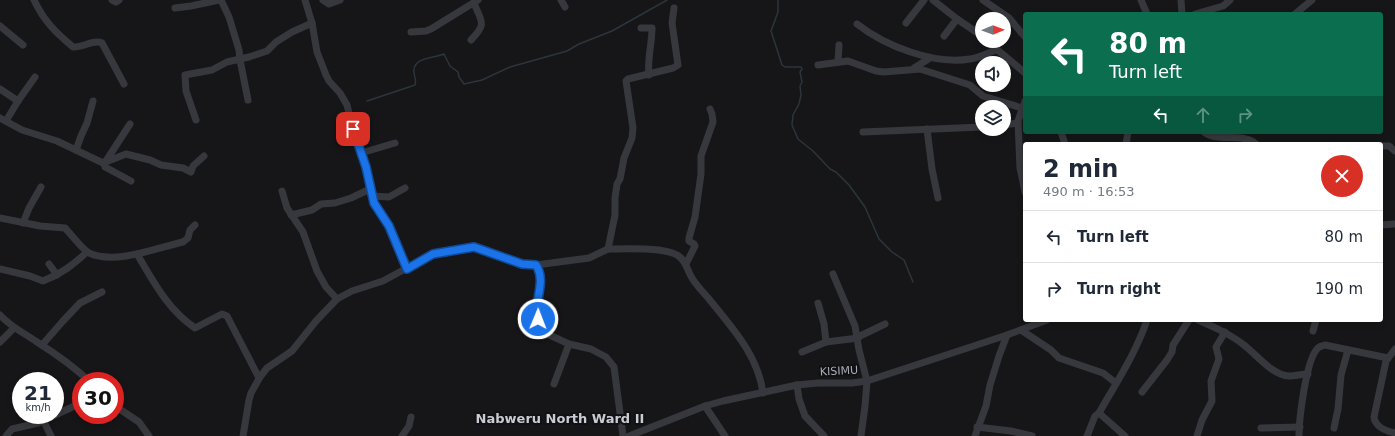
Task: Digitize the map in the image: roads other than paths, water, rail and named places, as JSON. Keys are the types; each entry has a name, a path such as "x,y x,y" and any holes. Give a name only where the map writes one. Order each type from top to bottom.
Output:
{"street":[{"path":"34,0 39,12 48,25 73,47 86,46 96,42 102,43 124,84"},
{"path":"112,0 116,2 119,0"},
{"path":"175,8 220,0 229,17 237,42 248,100"},
{"path":"305,0 321,62 329,81 340,93 347,105 371,192 378,210 389,226 407,269"},
{"path":"324,0 329,4 340,0"},
{"path":"561,0 565,7"},
{"path":"906,23 924,0"},
{"path":"933,0 975,31"},
{"path":"985,0 1009,18 1023,35"},
{"path":"1141,0 1146,12"},
{"path":"1181,0 1182,12"},
{"path":"1219,11 1230,0"},
{"path":"1297,12 1312,0"},
{"path":"411,32 426,31 476,1 482,23 481,30 471,40"},
{"path":"608,249 615,215 617,184 620,179 624,158 632,138 633,128 626,81 628,79 649,75 678,66 672,23 674,8"},
{"path":"944,36 957,19"},
{"path":"196,120 186,91 185,75 206,71 227,62 240,60 266,51 292,32 312,23"},
{"path":"857,24 867,32 884,41 930,58 962,60 972,59 996,50 1023,71"},
{"path":"0,26 23,45"},
{"path":"641,28 652,28 652,40 648,65 649,75"},
{"path":"838,62 839,44"},
{"path":"912,69 930,58"},
{"path":"818,65 848,61 876,71 884,72 920,69 970,85 983,96 1023,104"},
{"path":"35,77 3,119 22,130 57,141 100,162 105,162 126,154 150,160 161,165 183,168 191,172 197,162 204,156"},
{"path":"0,89 18,101"},
{"path":"76,150 80,136 87,123 93,101"},
{"path":"1023,107 1018,123 1020,168 1023,182"},
{"path":"686,264 695,246 689,238 695,217 701,174 701,156 713,122 710,109"},
{"path":"1011,124 1018,123"},
{"path":"130,124 105,162 105,167 131,181"},
{"path":"863,132 975,127"},
{"path":"927,129 932,169 938,198"},
{"path":"1208,134 1213,136 1250,140 1253,142"},
{"path":"361,152 395,143"},
{"path":"1383,146 1389,146 1395,151"},
{"path":"23,223 41,186"},
{"path":"291,215 312,210 321,204 334,203 371,192 389,197 405,188"},
{"path":"282,191 287,208 303,232 320,276 326,287 337,300"},
{"path":"0,218 40,226 65,228 87,252 104,257 137,254 183,242 188,238 190,230 195,225"},
{"path":"1383,226 1395,224"},
{"path":"243,436 249,400 259,378 267,368 292,351 316,321 337,300 352,291 384,281 433,254 474,247 522,264 536,265 589,258 608,249 651,250 675,254 682,258 692,278 744,343 756,366 762,382 763,393"},
{"path":"0,269 30,276 43,281 66,270 87,252"},
{"path":"137,254 162,294 178,314 191,326 195,328 222,314 227,316 259,378"},
{"path":"50,264 57,275"},
{"path":"536,265 539,270 541,286 538,301 538,319 543,332 569,344 591,349 606,357 614,367 623,436"},
{"path":"833,274 855,326 859,350 867,380 866,406 861,436"},
{"path":"42,345 80,303 102,292"},
{"path":"818,303 824,324 826,342"},
{"path":"0,315 14,328 74,366 80,372"},
{"name":"KISIMU","path":"629,436 705,406 723,401 797,385 818,383 852,383 867,380 1007,335 1042,322"},
{"path":"1087,436 1095,416 1099,413 1138,343 1146,322"},
{"path":"1142,392 1167,360 1172,352 1173,345 1188,322"},
{"path":"1202,322 1225,332 1244,345 1270,368 1289,376 1308,374"},
{"path":"1313,331 1315,322"},
{"path":"802,352 826,342 858,338 885,324"},
{"path":"0,342 14,328"},
{"path":"1021,330 1051,350 1059,358 1103,373 1116,383"},
{"path":"1197,436 1202,420 1212,401 1211,382 1219,356 1216,347 1225,332"},
{"path":"974,436 986,406 990,385 1007,335"},
{"path":"554,384 569,344"},
{"path":"1299,436 1309,366 1316,350 1319,347 1325,345 1388,358"},
{"path":"1395,349 1386,361 1374,417 1378,425 1387,431 1395,433"},
{"path":"1334,428 1338,409 1341,376 1348,350"},
{"path":"797,385 799,398 805,416 824,436"},
{"path":"705,406 725,436"},
{"path":"124,412 139,422 149,436"},
{"path":"1099,413 1125,436"},
{"path":"402,436 409,426 411,416"},
{"path":"6,436 12,429 30,424"},
{"path":"45,424 51,436"},
{"path":"977,427 1011,431 1032,436"},
{"path":"1261,428 1300,427"}],"waterway":[{"path":"367,101 415,85 415,65 426,58 444,54 450,66 458,72 459,77 464,84 482,80 510,67 567,51 579,44 612,31 667,0"},
{"path":"778,0 778,12 771,31 782,65 785,67 801,67 802,69 800,72 802,82 800,86 801,95 799,104 793,115 792,125 798,139 849,185 865,207 879,239 892,252 904,260 913,282"}],"district":[{"name":"Nabweru North Ward II","path":"560,418"}]}
